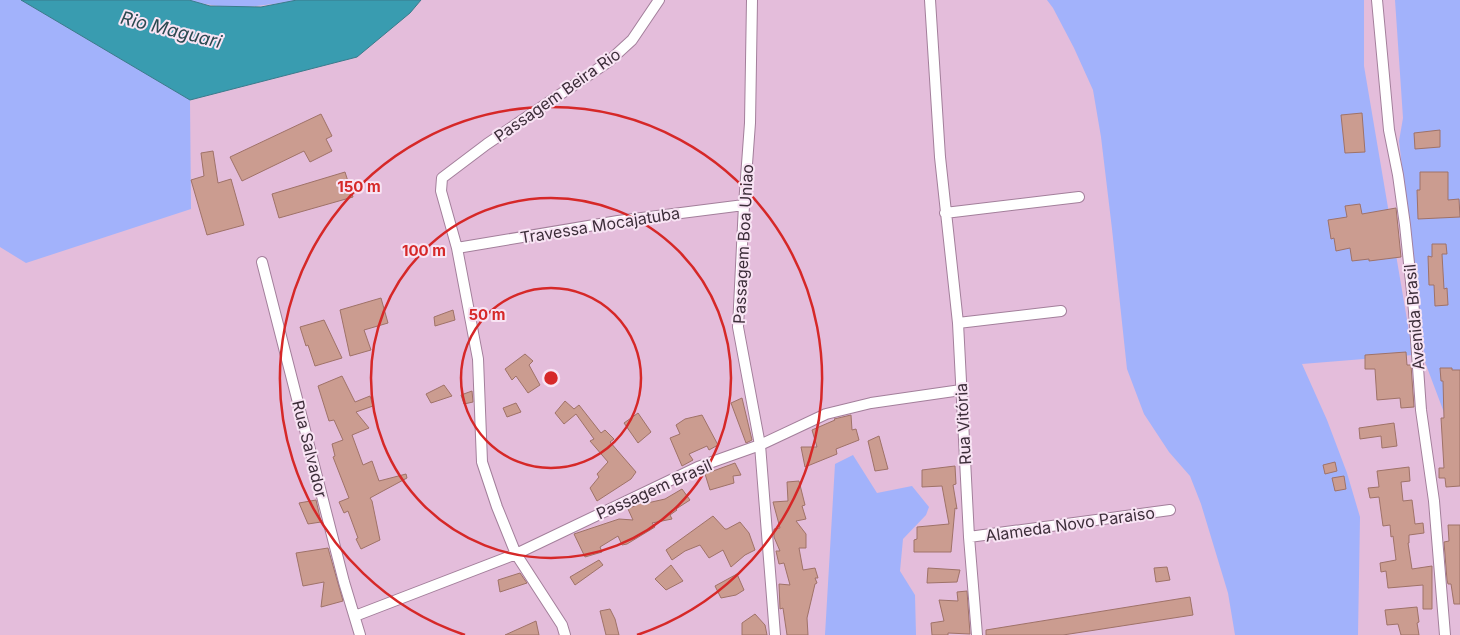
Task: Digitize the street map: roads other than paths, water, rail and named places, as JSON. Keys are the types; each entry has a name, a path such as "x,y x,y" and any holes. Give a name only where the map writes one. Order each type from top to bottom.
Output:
{"street":[{"name":"Passagem Beira Rio","path":"457,248 442,190 442,178 487,144 608,62 632,40 659,0"},
{"name":"Passagem Boa Uniao","path":"752,0 750,123 738,327 760,444 775,635"},
{"name":"Rua Vitória","path":"930,0 940,157 958,323 969,538 977,635"},
{"name":"Avenida Brasil","path":"1376,0 1388,130 1398,175 1405,225 1414,311 1421,410 1434,501 1445,635"},
{"path":"945,213 1079,197"},
{"name":"Travessa Mocajatuba","path":"457,248 618,221 744,205"},
{"path":"457,248 480,381 482,462 497,507 516,554 562,625 566,635"},
{"name":"Rua Salvador","path":"262,262 344,582 360,635"},
{"path":"958,323 1061,312"},
{"name":"Passagem Brasil","path":"355,616 516,554 698,467 760,444 826,414 871,403 961,390"},
{"name":"Alameda Novo Paraiso","path":"969,538 1170,510"}],"water":[{"name":"Rio Maguari","path":"21,0 189,0 210,6 261,7 297,0 421,0 410,13 357,57 190,100"}]}
